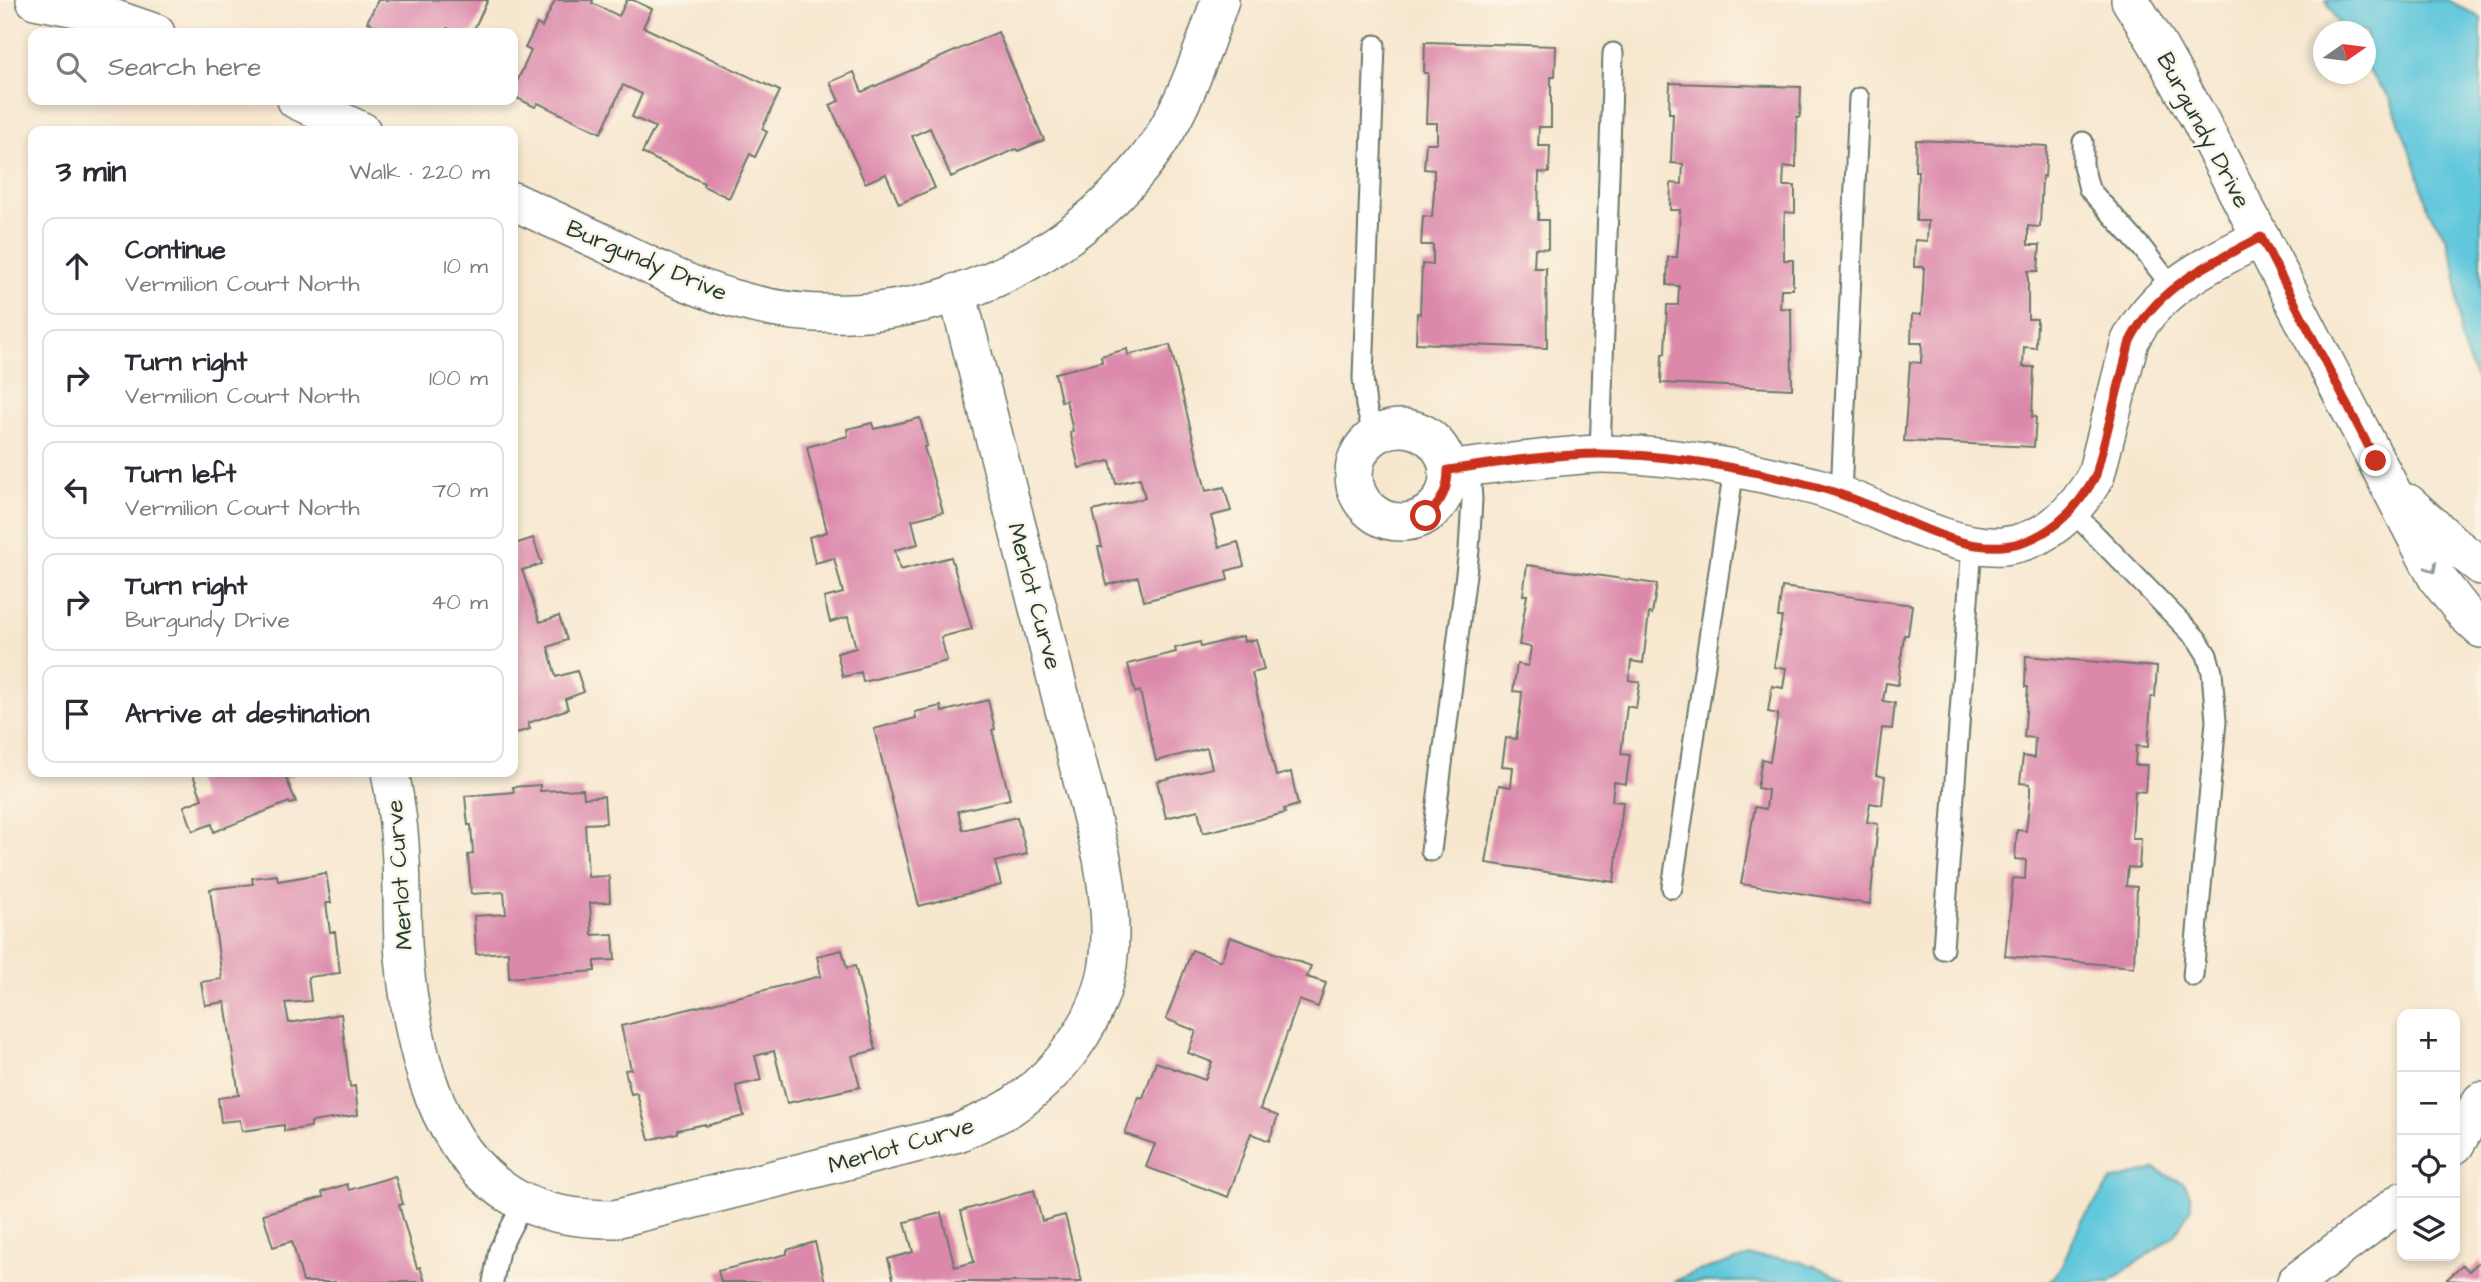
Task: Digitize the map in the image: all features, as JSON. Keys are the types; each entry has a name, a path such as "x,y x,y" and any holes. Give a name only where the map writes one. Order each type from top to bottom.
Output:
{"street":[{"path":"35,0 92,10 142,28"},
{"name":"Burgundy Drive","path":"518,203 665,273 731,298 821,314 863,313 921,305 1005,275 1054,248 1122,189 1142,166 1171,122 1191,81 1220,0"},
{"name":"Burgundy Drive","path":"2130,0 2194,109 2437,578 2466,615 2481,629"},
{"path":"302,105 325,123"},
{"path":"1459,468 1600,454 1661,458 1734,469 1841,494 1930,532 1972,545 2002,546 2019,543 2038,536 2072,511 2087,492 2096,475 2130,341 2139,323 2172,287 2261,237"},
{"name":"Merlot Curve","path":"391,777 398,816 404,956 412,1012 436,1104 451,1133 472,1160 490,1179 524,1202 564,1215 615,1219 958,1133 1009,1108 1033,1091 1074,1045 1088,1024 1108,967 1109,903 1102,858 957,292"},
{"path":"1403,428 1424,434 1459,468 1441,500 1426,516 1406,522 1385,520 1367,508 1361,500 1354,479 1358,457 1364,447 1381,433 1403,428"},
{"name":"Burgundy Drive","path":"2389,485 2455,546 2481,566"},
{"path":"2460,1137 2481,1101"},
{"path":"2296,1282 2397,1204"}],"lane":[{"path":"1374,437 1363,379 1375,45"},
{"path":"1600,454 1613,53"},
{"path":"1841,494 1859,98"},
{"path":"2083,142 2083,165 2089,190 2142,248 2172,287"},
{"path":"1431,851 1469,550 1472,500 1459,468"},
{"path":"1672,888 1734,469"},
{"path":"2072,511 2197,639 2207,655 2212,672 2216,721 2193,976"},
{"path":"1942,949 1972,545"},
{"path":"493,1282 499,1250 524,1202"}],"water":[{"path":"2326,0 2448,0 2481,18 2481,391 2460,340 2456,271 2447,239 2429,212 2416,167 2390,98 2376,80 2376,21 2337,21"},
{"path":"2155,1169 2185,1184 2190,1195 2191,1208 2174,1236 2109,1282 2049,1282 2062,1265 2081,1222 2111,1181"},
{"path":"1750,1256 1812,1265 1846,1282 1673,1282 1695,1272"}],"building":[{"path":"378,0 488,0 474,28 380,28 367,22"},
{"path":"555,0 593,0 592,3 619,16 627,0 633,0 652,9 643,27 780,91 762,129 767,132 755,157 750,154 729,198 642,153 655,127 632,117 642,94 623,85 601,133 538,103 535,107 518,98 518,79 531,51 525,48 537,24 542,27"},
{"path":"998,32 1044,140 951,177 930,128 912,136 935,188 899,204 886,174 865,183 830,105 839,101 830,82 854,72 862,92"},
{"path":"1425,42 1556,46 1555,77 1551,77 1551,127 1539,127 1538,146 1550,146 1549,173 1539,172 1538,220 1548,220 1548,249 1535,248 1534,268 1546,268 1547,348 1416,343 1422,264 1433,265 1433,245 1421,245 1423,216 1432,217 1434,192 1434,170 1424,169 1426,143 1437,143 1437,123 1426,123 1428,73 1424,73"},
{"path":"1670,83 1801,87 1800,117 1797,117 1796,167 1784,167 1783,186 1795,186 1795,213 1785,212 1784,226 1784,260 1793,260 1793,289 1781,289 1780,308 1791,309 1792,389 1661,383 1667,305 1678,305 1679,286 1667,285 1668,257 1677,257 1680,210 1670,210 1671,183 1682,184 1683,164 1671,163 1673,113 1669,113"},
{"path":"1916,140 2047,146 2045,177 2042,176 2040,227 2028,226 2028,245 2040,245 2038,271 2028,271 2028,319 2037,319 2036,348 2024,347 2023,367 2034,367 2034,447 1904,441 1910,362 1921,363 1922,343 1911,343 1912,314 1921,315 1924,267 1914,267 1915,240 1927,241 1928,221 1916,221"},
{"path":"1170,345 1206,491 1224,487 1231,511 1211,516 1219,547 1238,542 1244,566 1226,571 1228,580 1144,601 1138,577 1107,585 1098,547 1102,547 1093,511 1145,498 1140,478 1116,484 1110,461 1079,468 1066,400 1061,401 1055,373 1102,362 1101,356 1127,349 1128,355"},
{"path":"920,418 927,446 924,447 943,512 912,520 918,544 895,550 900,570 951,557 972,629 941,637 947,661 863,682 861,672 843,677 837,653 856,648 848,617 830,622 824,598 843,593 834,558 815,563 809,537 827,532 807,447 848,436 847,429 872,423 874,429"},
{"path":"533,538 542,564 522,570 540,622 559,616 567,640 548,647 556,677 577,671 584,692 565,699 568,709 528,723 530,729 518,733 518,543"},
{"path":"1527,565 1657,584 1652,614 1649,613 1643,663 1631,661 1629,680 1640,682 1636,708 1627,706 1621,754 1630,755 1626,784 1614,782 1612,801 1623,802 1614,882 1486,863 1499,785 1511,787 1513,767 1502,766 1506,738 1516,739 1521,705 1522,692 1513,691 1517,664 1528,666 1531,647 1519,645 1527,595 1523,595"},
{"path":"1782,587 1912,605 1908,635 1904,635 1898,685 1886,683 1883,701 1895,703 1892,729 1882,728 1876,775 1885,777 1882,805 1870,803 1867,822 1878,824 1870,904 1741,884 1755,807 1766,809 1768,790 1757,788 1762,759 1770,761 1778,714 1768,712 1772,686 1783,688 1786,668 1774,667 1782,617 1778,617"},
{"path":"1243,636 1244,642 1256,639 1264,670 1252,673 1276,776 1291,772 1298,805 1284,809 1285,813 1203,833 1198,810 1166,818 1157,781 1212,768 1207,748 1156,761 1140,691 1135,693 1128,664 1176,652 1175,648 1200,642 1201,647"},
{"path":"2026,656 2157,667 2155,697 2151,697 2148,747 2136,746 2135,765 2147,765 2145,792 2135,791 2132,839 2141,839 2139,868 2128,867 2126,886 2137,887 2134,967 2005,956 2013,878 2025,879 2026,860 2015,859 2017,830 2026,831 2030,796 2030,784 2020,783 2023,756 2034,758 2035,738 2024,737 2028,687 2025,687"},
{"path":"988,700 995,729 992,730 1010,799 958,811 963,830 1017,817 1027,854 995,862 1001,885 919,906 874,729 916,718 915,712 941,706 942,712"},
{"path":"194,777 288,777 286,778 296,802 289,802 214,832 212,824 193,831 184,806 202,799"},
{"path":"540,785 540,791 583,789 584,798 604,796 606,823 585,824 588,877 609,876 610,902 590,903 592,935 613,934 615,960 595,961 595,971 509,978 508,952 476,954 474,916 506,914 504,892 471,894 468,855 473,854 465,796 514,792 513,787"},
{"path":"326,873 331,903 326,903 330,932 335,932 340,973 308,977 311,1001 285,1003 289,1023 341,1014 350,1087 355,1086 358,1115 311,1122 311,1127 284,1131 284,1125 242,1131 240,1120 221,1122 218,1098 239,1095 225,1002 205,1005 201,982 222,979 210,889 253,884 252,878 277,875 278,881"},
{"path":"1230,937 1311,966 1307,977 1326,983 1318,1007 1299,1000 1260,1109 1278,1116 1269,1141 1251,1133 1228,1197 1146,1167 1155,1144 1125,1134 1139,1097 1143,1098 1156,1062 1205,1080 1212,1062 1188,1053 1196,1031 1166,1019 1192,950 1221,961"},
{"path":"842,950 847,968 855,966 876,1050 852,1056 860,1087 787,1103 774,1051 755,1056 761,1080 736,1086 744,1116 677,1130 677,1133 649,1140 637,1093 631,1094 625,1070 631,1069 621,1026 821,976 817,956"},
{"path":"395,1176 403,1204 399,1205 417,1268 420,1267 425,1282 303,1282 292,1241 273,1247 263,1214 323,1197 322,1192 347,1184 349,1190"},
{"path":"1034,1190 1042,1221 1065,1215 1082,1282 894,1282 888,1259 913,1252 905,1222 941,1213 955,1267 974,1262 961,1211"},
{"path":"815,1242 825,1282 721,1282 718,1271 787,1254 787,1250"},
{"path":"2481,1260 2481,1282 2446,1280 2463,1265 2469,1271"}],"route":[{"path":"1426,516 1446,491 1448,470 1600,454 1696,463 1815,486 1841,494 1930,532 1972,545 2002,546 2019,543 2038,536 2053,526 2072,511 2087,492 2096,475 2130,341 2139,323 2172,287 2261,237 2376,461"}]}
